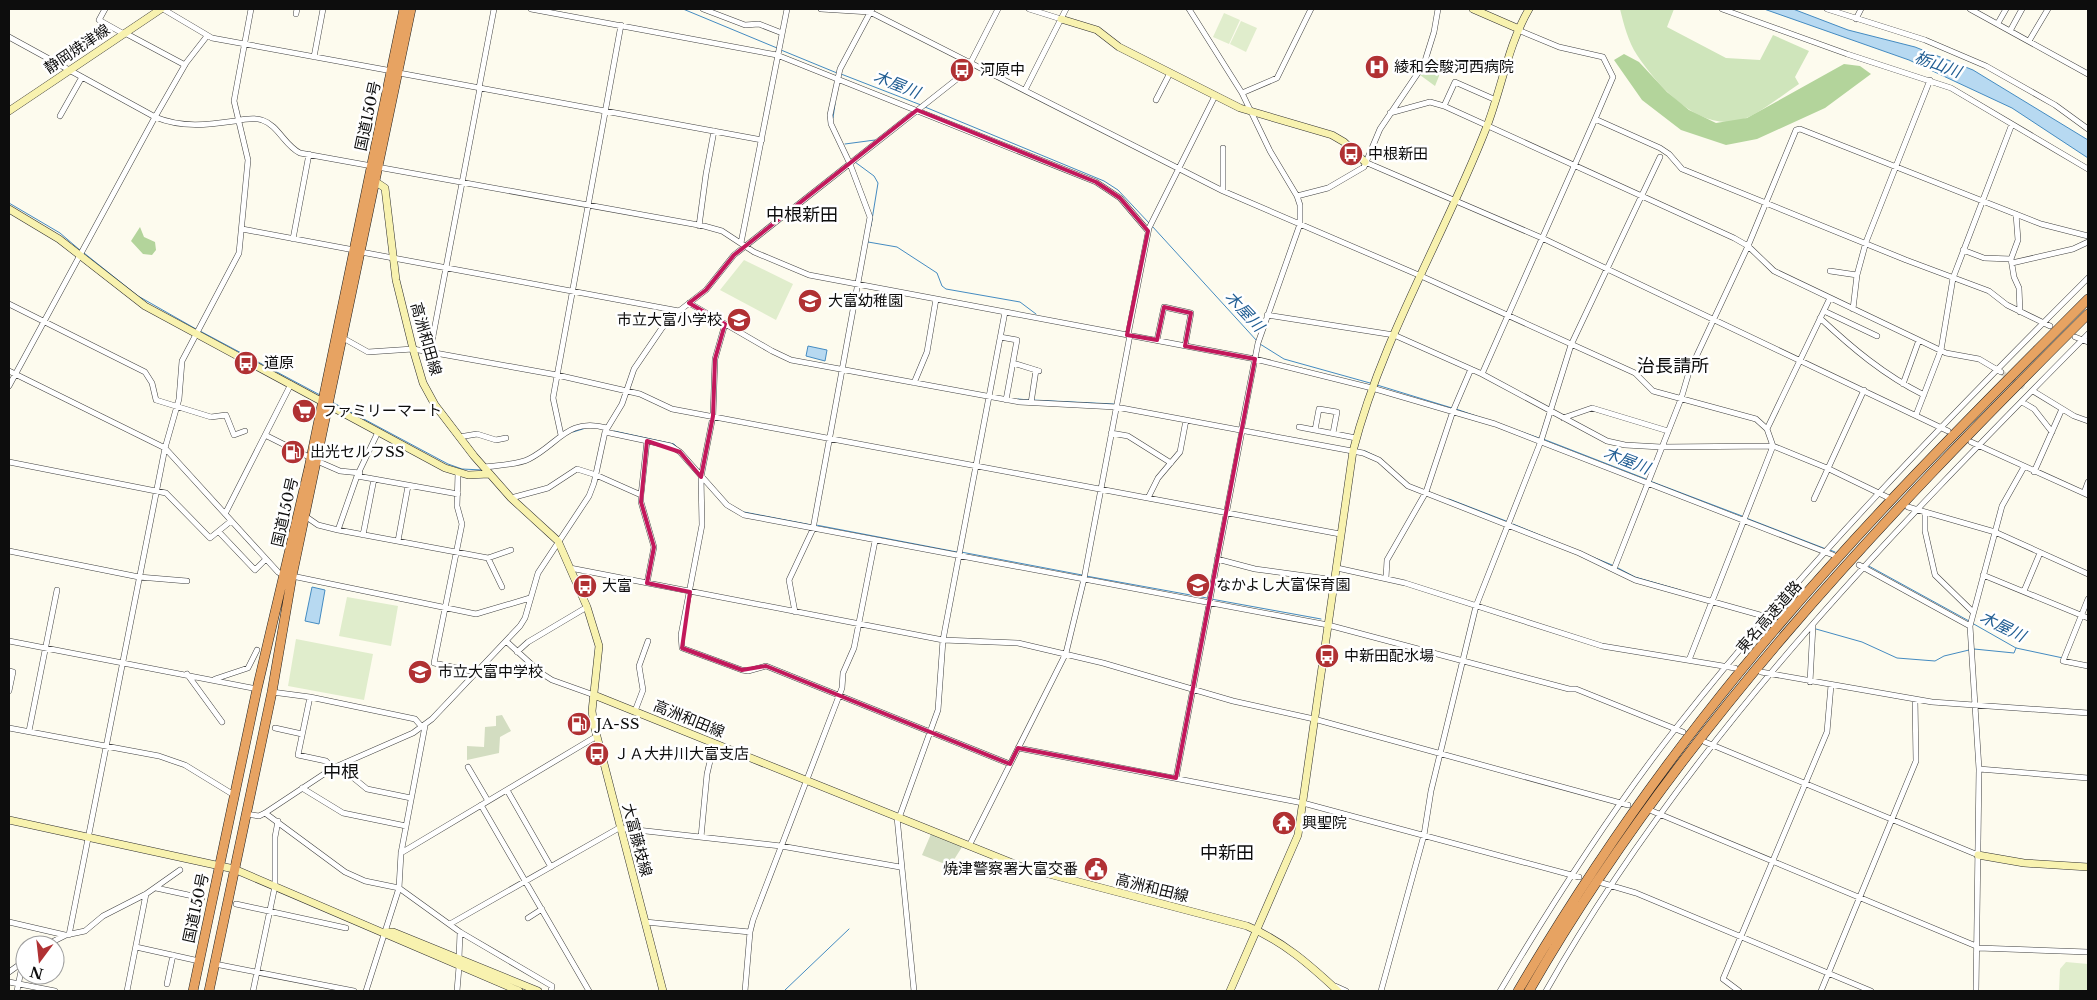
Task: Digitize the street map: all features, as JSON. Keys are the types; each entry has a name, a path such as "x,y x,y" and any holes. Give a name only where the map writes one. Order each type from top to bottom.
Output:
{"highway":[{"name":"国道150号","path":"396,72 404,9"},
{"name":"国道150号","path":"209,991 272,692 289,576 375,167 411,9"},
{"name":"国道150号","path":"325,405 343,338 358,251 376,182 375,167"},
{"name":"東名高速道路","path":"1518,991 1594,867 1642,799 1738,674 1887,504 2088,299"},
{"name":"東名高速道路","path":"1529,991 1553,949 1617,851 1681,762 1747,679 1895,511 2088,314"},
{"name":"国道150号","path":"192,991 257,689 305,516 314,459"}],"street":[{"path":"105,9 99,20 185,64"},
{"path":"162,9 207,36 245,45 762,140"},
{"name":"静岡焼津線","path":"9,111 162,9"},
{"path":"68,935 124,662 165,448 176,407 182,360 239,253 248,160 234,101 251,9"},
{"path":"314,57 323,9"},
{"path":"430,352 494,9"},
{"path":"531,9 777,55 1096,182 1120,198 1148,230"},
{"path":"703,9 713,10 745,25 759,24 782,33"},
{"path":"741,243 787,9"},
{"path":"821,9 871,11 970,64 1223,191 1421,276 1635,373 1653,391 1756,419 1767,428 1773,446 1689,660"},
{"path":"246,814 259,816 336,768 423,727 506,641 525,618 538,573 589,496 596,475 606,430 622,404 634,369 662,328 679,311 706,290 734,254 747,247 957,79 970,64 998,9"},
{"path":"1029,9 1097,30 1119,47 1215,96 1251,112 1332,135 1344,142 1365,162 1542,238 1916,414 1948,431"},
{"path":"1025,90 1066,9"},
{"path":"1176,778 1258,343 1300,224 1300,205 1297,196 1270,151 1242,93 1189,9"},
{"path":"1242,93 1277,78 1311,9"},
{"path":"1297,196 1328,188 1364,167 1390,113 1424,64 1434,32 1438,9"},
{"path":"1473,9 1559,47 1603,57 1613,77 1482,374"},
{"path":"1230,991 1295,845 1303,803 1337,568 1340,534 1356,438 1374,385 1394,336 1487,126 1518,30 1529,9"},
{"path":"1722,9 1847,54 1951,88 2088,169"},
{"path":"1827,9 1925,40 1986,66 2056,105 2088,129"},
{"path":"1856,19 1861,9"},
{"path":"1970,9 2088,74"},
{"path":"1998,24 2006,9"},
{"path":"2010,31 2022,9"},
{"path":"2030,41 2048,9"},
{"path":"796,612 789,575 813,529 870,217 850,164 831,124 830,115 840,69 871,11"},
{"path":"560,435 553,398 556,375 621,25"},
{"path":"9,386 185,64 207,36"},
{"path":"9,37 155,118 181,125 249,118 263,120 294,149 309,154 589,204 722,231 778,264 798,272 1255,359 1374,385 1454,409 1541,440 1827,549 1833,555"},
{"path":"1156,100 1170,72"},
{"path":"60,116 82,78"},
{"path":"1853,309 1857,275 1866,242 1930,80"},
{"path":"1444,106 1455,82 1496,100"},
{"path":"969,846 1066,654 1084,580 1148,230 1215,96"},
{"path":"1390,113 1430,102 1444,106 1643,194 1748,246 1774,271 1853,309 1941,350 1979,359 1999,370"},
{"path":"1595,119 1660,148 1669,154 1682,169 1952,278 1989,291 2020,312 2050,326"},
{"path":"1916,414 1941,350 1952,278 2012,124"},
{"path":"1614,569 1681,399 1689,372 1712,319 1748,246 1796,130 1800,129 2041,224 2088,236"},
{"path":"700,226 706,174 714,131"},
{"path":"1223,148 1223,191"},
{"path":"293,239 309,154"},
{"path":"1382,991 1424,835 1476,606 1541,440 1571,345 1660,157"},
{"name":"高洲和田線","path":"376,182 385,188 394,257 412,349 429,394 459,437 489,474 511,498 558,541 588,607 599,646 594,695 1040,873 1257,931 1289,949 1338,991"},
{"path":"9,210 58,239 145,306 290,384 325,405 458,473 489,474"},
{"path":"2016,214 2018,240 2012,261 2014,277 2019,288 2020,312"},
{"path":"242,229 679,311"},
{"path":"1963,250 1984,258 2012,261 2073,249 2088,242"},
{"path":"1830,271 1857,275"},
{"path":"1500,991 1571,875 1621,802 1675,729 1726,666 1879,491 2088,278"},
{"path":"1767,428 1830,298"},
{"path":"914,381 927,352 936,299"},
{"path":"689,303 782,356 842,369 1006,398 1116,405 1371,455 1402,482 1579,553 1635,580 1767,617"},
{"path":"9,306 145,372 152,383 156,400 211,416 226,415 234,435 245,431"},
{"path":"1157,340 1164,307 1191,313 1185,346"},
{"path":"1824,311 1877,336"},
{"path":"914,991 900,867 898,817 938,710 943,640 1005,312"},
{"path":"1267,314 1394,336 1482,374 1607,441 1625,445 1661,447 1773,446 1828,468 1879,491 1887,497"},
{"path":"1820,318 1863,357 1902,384 1924,395"},
{"path":"725,324 715,360 713,416 701,477 702,525 681,635 682,648 742,670 748,671 766,666 1010,764"},
{"path":"1546,991 1610,885 1660,814 1712,745 1770,674 1863,565 1978,445 2086,341 2088,334"},
{"path":"1000,337 1017,340 1006,398"},
{"path":"2075,337 2086,341"},
{"path":"343,338 368,352 412,349 556,375 640,394 672,409 1340,534"},
{"path":"1902,384 1919,340"},
{"path":"1012,363 1038,371 1031,401"},
{"path":"1386,578 1387,560 1426,492 1454,409 1471,369"},
{"path":"9,371 165,448 266,559 289,576 476,614 530,598"},
{"path":"225,514 290,384"},
{"path":"2026,389 2033,391 2088,422"},
{"path":"1814,499 1864,390"},
{"path":"2022,402 2034,409 2052,432"},
{"path":"1563,418 1592,408 1668,431"},
{"path":"1315,430 1319,409 1337,412 1333,433"},
{"path":"2034,472 2062,409"},
{"path":"1148,498 1158,478 1180,452 1186,420"},
{"path":"484,467 526,460 560,435 583,426 606,430 675,448 734,510 744,514 876,541 1328,625 1576,689 1683,732"},
{"path":"1299,427 1356,438"},
{"path":"338,530 358,474 378,432"},
{"path":"1111,432 1128,436 1171,463"},
{"path":"459,437 477,434 496,440 506,438"},
{"path":"265,435 340,471 408,486 458,494"},
{"path":"647,441 641,502 654,547 647,583"},
{"path":"1971,442 2086,494 2088,482"},
{"path":"9,462 166,493 210,538 231,521"},
{"path":"1976,991 1979,768 1970,624 2002,506 2024,467"},
{"path":"511,498 548,488 578,469 641,495"},
{"path":"458,473 458,494 462,524 434,663 475,672"},
{"path":"363,535 374,479"},
{"path":"398,541 408,486"},
{"path":"1908,507 1995,532 2088,574"},
{"path":"1925,513 1925,531 1935,575 1973,612"},
{"path":"305,516 318,525 338,530 488,558 511,550"},
{"path":"219,532 255,570 266,559"},
{"path":"745,991 750,932 806,779 840,696 843,673 854,648 876,541"},
{"path":"9,551 139,576 187,581"},
{"path":"2024,591 2040,553"},
{"path":"488,558 502,587"},
{"path":"1218,559 1255,569 1335,580"},
{"path":"1863,565 1970,624"},
{"path":"570,568 943,640 1018,643 1066,654 1233,701 1314,719 1628,804"},
{"path":"1337,568 1386,578 1602,646 1735,668"},
{"path":"1983,575 2088,618"},
{"path":"29,731 57,590"},
{"path":"2088,599 2064,659 2088,666"},
{"path":"516,652 528,642 588,607"},
{"path":"1810,682 1813,624"},
{"path":"9,641 257,689"},
{"path":"506,641 516,652 552,680 594,695"},
{"path":"635,712 643,690 640,666 648,641"},
{"path":"214,680 248,668 257,650"},
{"path":"9,671 12,672 9,691"},
{"path":"1761,672 1915,699 1975,706 2088,713"},
{"path":"186,674 222,722"},
{"path":"1739,991 1723,979 1828,732 1831,685"},
{"path":"272,692 310,697 415,719 423,727"},
{"name":"大富藤枝線","path":"594,695 592,710 597,736 619,828 663,991"},
{"path":"310,697 298,755 326,761 367,789 411,798"},
{"path":"1821,991 1916,761 1915,699"},
{"path":"366,991 399,888 400,853 423,727"},
{"path":"9,728 146,752 185,765 234,794"},
{"path":"275,728 302,734"},
{"path":"400,853 597,736"},
{"path":"1705,742 1978,855 2024,863 2088,867"},
{"path":"701,837 707,774 714,744"},
{"path":"1018,748 1303,803 1579,877"},
{"path":"468,767 488,801"},
{"path":"1979,768 2088,778"},
{"path":"302,788 344,813 406,826"},
{"path":"507,790 551,867"},
{"path":"481,805 589,991"},
{"path":"1652,811 1977,947 2088,952"},
{"path":"265,813 345,872 365,881 399,888 460,932 552,986 551,991"},
{"path":"9,820 234,870 384,932 391,938 538,991"},
{"path":"253,991 275,886 275,836 278,821"},
{"path":"450,924 619,828 781,846 900,867"},
{"path":"65,936 84,931 112,910 146,894 180,870"},
{"path":"1602,883 1636,893 1871,991"},
{"path":"156,888 202,898"},
{"path":"127,991 146,894"},
{"path":"236,904 346,928"},
{"path":"528,918 542,910"},
{"path":"9,922 68,935"},
{"path":"645,922 750,932"},
{"path":"457,991 460,932"},
{"path":"136,947 199,961"},
{"path":"167,984 173,955"},
{"path":"459,963 520,991"},
{"path":"215,964 354,991"},
{"path":"1331,984 1346,991"},
{"path":"24,985 55,991"}],"highlighted area":[{"path":"917,110 1096,182 1120,198 1148,231 1127,335 1157,340 1164,307 1191,313 1185,346 1255,359 1176,778 1018,748 1010,764 766,666 742,670 682,648 690,592 647,583 654,547 641,502 647,441 680,452 701,477 713,416 715,359 725,324 689,303 706,290 734,255"}],"green space":[{"path":"1620,9 1674,9 1667,27 1726,58 1760,60 1773,35 1809,51 1795,77 1799,84 1744,119 1728,122 1712,120 1697,114 1669,94 1646,68 1631,44"},
{"path":"1224,13 1240,20 1229,44 1213,37"},
{"path":"1241,21 1257,28 1246,52 1230,44"},
{"path":"1624,54 1639,62 1667,92 1689,110 1716,123 1747,118 1844,64 1860,66 1871,74 1825,108 1757,139 1726,145 1681,130 1642,100 1614,60"},
{"path":"1430,58 1441,61 1439,76 1435,86 1420,75"},
{"path":"140,227 144,237 155,242 156,250 152,255 143,254 131,241"},
{"path":"744,260 793,284 776,320 720,290"},
{"path":"347,597 398,606 391,646 339,636"},
{"path":"296,639 373,654 364,700 288,686"},
{"path":"502,715 511,731 500,737 499,753 467,760 467,746 484,747 485,727 496,726 496,716"},
{"path":"931,834 962,847 950,866 922,855"},
{"path":"2066,962 2088,964 2088,991 2059,991 2060,969"}],"water":[{"name":"栃山川","path":"1764,9 1793,9 1848,30 1915,47 1973,70 2088,140 2088,158 2012,108 1909,60"},
{"path":"808,346 827,350 825,361 806,356"},
{"path":"312,587 325,590 319,624 305,621"}],"waterway":[{"name":"木屋川","path":"683,9 777,48"},
{"name":"木屋川","path":"781,50 837,73"},
{"name":"木屋川","path":"841,74 921,105"},
{"path":"833,118 835,104"},
{"name":"木屋川","path":"925,107 1104,181 1118,190 1149,223"},
{"path":"845,144 875,140"},
{"path":"855,162 874,176 878,183 871,226"},
{"path":"9,203 60,233 81,251"},
{"name":"木屋川","path":"1152,226 1257,341"},
{"path":"868,242 897,247 937,273 942,286 946,289 1020,302 1036,314"},
{"path":"84,253 138,296 196,329"},
{"path":"200,331 320,395"},
{"name":"木屋川","path":"1260,344 1284,359 1370,383"},
{"name":"木屋川","path":"1377,385 1452,408"},
{"path":"1018,399 1029,400"},
{"path":"1033,400 1114,404"},
{"path":"332,402 448,464 462,469 482,470"},
{"name":"木屋川","path":"1456,409 1539,438"},
{"path":"573,432 586,428"},
{"path":"614,431 674,444 695,465"},
{"name":"木屋川","path":"1543,439 1646,479"},
{"path":"1365,451 1377,457"},
{"path":"525,463 537,457"},
{"name":"木屋川","path":"1650,481 1742,516"},
{"path":"1449,499 1506,521"},
{"path":"744,512 812,525"},
{"name":"木屋川","path":"1746,518 1826,549"},
{"path":"1513,524 1612,565"},
{"path":"816,525 957,552"},
{"name":"木屋川","path":"1830,550 1835,552"},
{"path":"961,552 1082,575"},
{"name":"木屋川","path":"1867,565 1969,621"},
{"path":"1618,568 1635,577 1680,590"},
{"path":"1086,576 1207,598"},
{"path":"1211,599 1321,619"},
{"name":"木屋川","path":"1972,623 2016,648 2063,658"},
{"path":"1816,629 1862,642 1897,658 1935,661 1944,656 1969,650"},
{"path":"1974,649 2014,653 2016,648"},
{"path":"784,991 849,929"}],"tunnel":[{"path":"2001,372 2026,389"}],"place":[{"name":"綾和会駿河西病院","path":"1377,67"},
{"name":"河原中","path":"962,70"},
{"name":"中根新田","path":"1351,154"},
{"name":"大富幼稚園","path":"810,301"},
{"name":"市立大富小学校","path":"739,320"},
{"name":"道原","path":"246,363"},
{"name":"ファミリーマート","path":"304,411"},
{"name":"出光セルフSS","path":"293,452"},
{"name":"なかよし大富保育園","path":"1198,585"},
{"name":"大富","path":"585,586"},
{"name":"中新田配水場","path":"1327,656"},
{"name":"市立大富中学校","path":"420,672"},
{"name":"JA-SS","path":"579,724"},
{"name":"ＪＡ大井川大富支店","path":"597,754"},
{"name":"興聖院","path":"1284,823"},
{"name":"焼津警察署大富交番","path":"1096,869"}],"district":[{"name":"中根新田","path":"802,215"},
{"name":"治長請所","path":"1673,366"},
{"name":"中根","path":"341,772"},
{"name":"中新田","path":"1227,853"}]}
